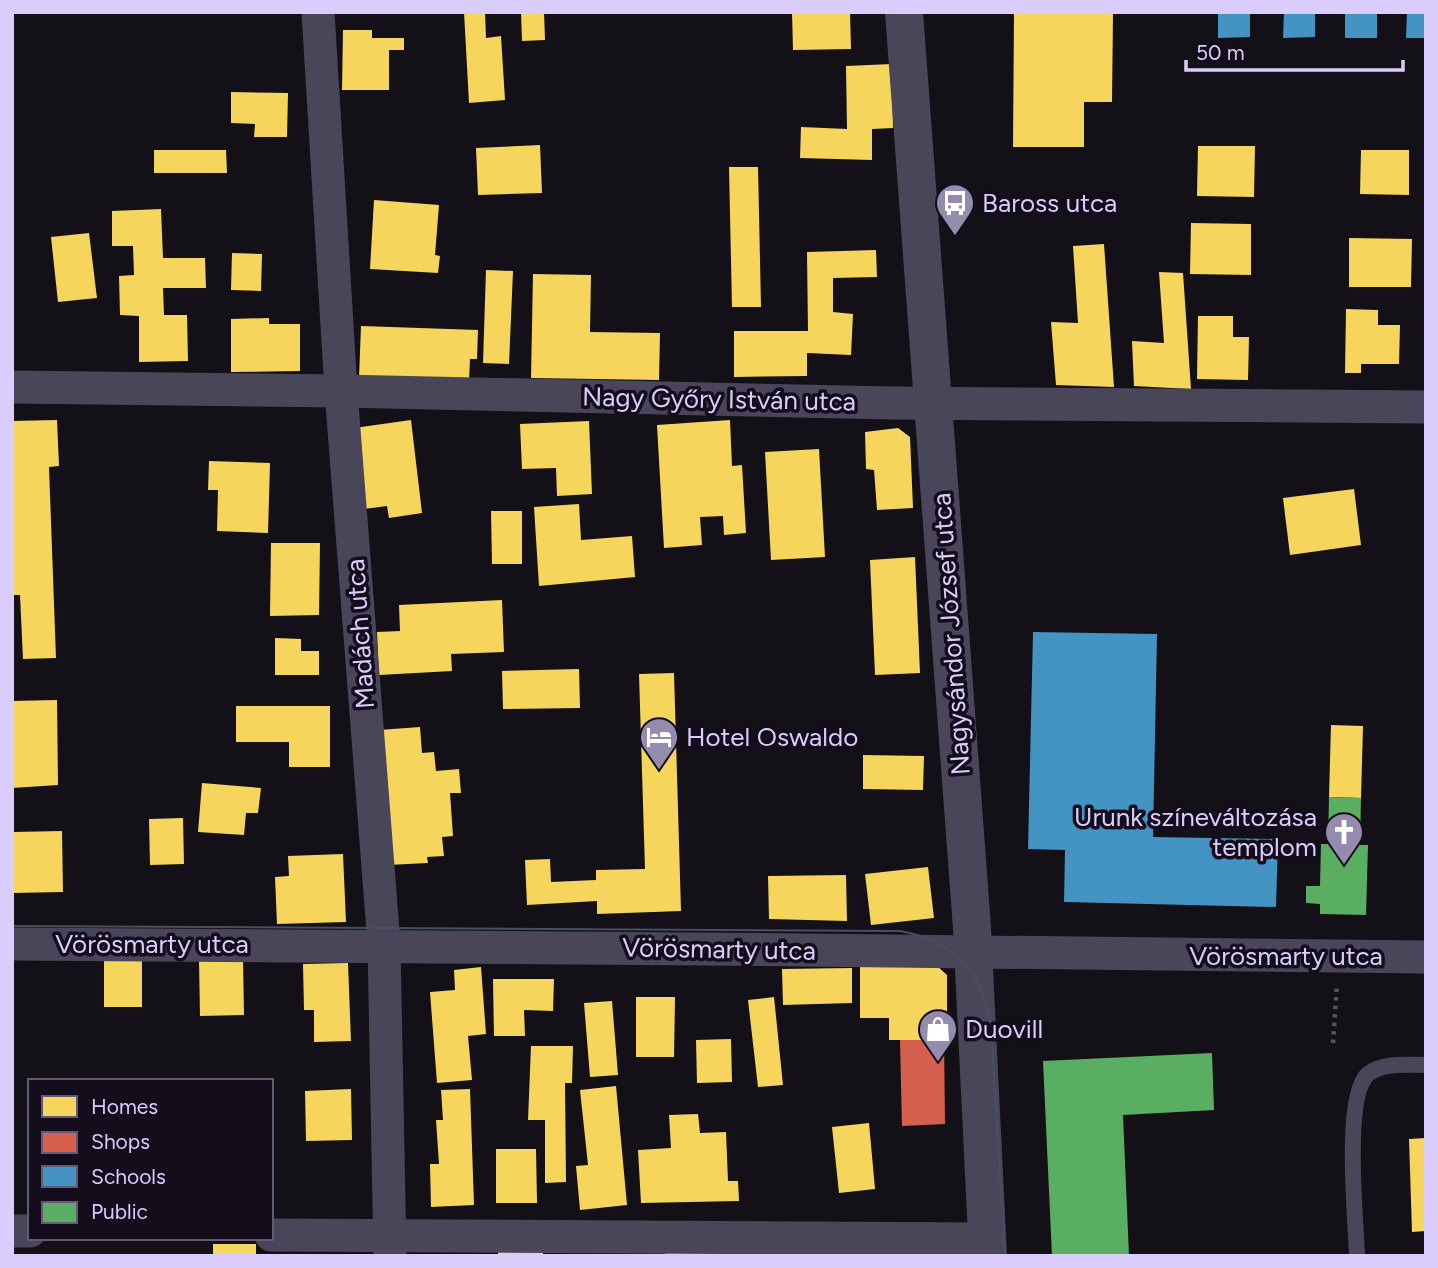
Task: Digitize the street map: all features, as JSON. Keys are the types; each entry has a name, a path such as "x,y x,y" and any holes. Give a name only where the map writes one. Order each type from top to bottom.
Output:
{"street":[{"name":"Madách utca","path":"318,12 341,391 384,944 389,1246"},
{"name":"Nagysándor József utca","path":"904,12 973,952 987,1248"},
{"name":"Nagy Győry István utca","path":"12,387 934,403 1426,407"},
{"name":"Vörösmarty utca","path":"12,944 384,944 1426,957"},
{"path":"273,1235 389,1246 987,1248"}],"lane":[{"path":"1357,1256 1352,1122 1359,1086 1368,1073 1387,1066 1426,1065"}],"path":[{"path":"1333,1043 1337,973"}],"building: Homes":[{"path":"464,12 485,12 486,38 501,36 505,100 469,103"},
{"path":"521,12 544,12 545,40 522,41"},
{"path":"792,12 850,12 851,49 793,50"},
{"path":"1014,12 1113,12 1112,102 1084,102 1084,147 1013,147"},
{"path":"343,30 372,30 372,38 404,38 404,50 389,50 389,90 342,90"},
{"path":"892,64 893,128 872,129 872,160 800,158 801,127 847,129 846,66"},
{"path":"231,92 288,93 287,137 254,137 255,124 231,123"},
{"path":"540,145 542,193 478,195 476,148"},
{"path":"1198,146 1255,146 1254,197 1197,196"},
{"path":"154,150 226,150 227,173 154,173"},
{"path":"1361,150 1409,150 1409,195 1360,194"},
{"path":"729,167 758,167 761,307 732,307"},
{"path":"374,200 439,205 435,255 440,256 438,273 370,269"},
{"path":"161,209 163,258 205,258 206,288 163,288 164,315 187,315 188,361 139,362 139,316 120,315 119,276 134,275 133,246 112,246 112,211"},
{"path":"1191,223 1251,224 1251,275 1190,274"},
{"path":"89,233 97,298 58,302 51,237"},
{"path":"1349,238 1412,239 1411,287 1349,287"},
{"path":"1104,244 1114,387 1056,385 1051,322 1078,323 1073,246"},
{"path":"876,250 877,277 833,278 833,312 853,314 851,355 807,353 807,376 734,377 734,331 808,331 807,252"},
{"path":"232,253 262,254 261,291 231,290"},
{"path":"486,270 513,271 509,364 483,363"},
{"path":"1159,272 1183,273 1191,389 1134,386 1132,341 1164,343"},
{"path":"533,274 591,275 590,332 660,333 659,380 531,378"},
{"path":"1346,309 1378,310 1378,325 1400,325 1399,364 1361,364 1361,373 1345,373"},
{"path":"1198,316 1233,316 1233,337 1249,337 1248,380 1197,379"},
{"path":"269,318 269,324 300,324 300,371 231,372 231,319"},
{"path":"361,326 478,330 477,359 470,359 469,381 359,378"},
{"path":"57,420 59,466 49,467 56,658 23,659 20,595 12,595 12,421"},
{"path":"411,420 422,513 389,518 387,506 364,509 354,428"},
{"path":"730,420 732,466 742,465 746,533 724,535 723,516 700,517 702,545 664,548 657,425"},
{"path":"589,421 592,494 557,496 556,468 522,469 520,424"},
{"path":"898,428 910,437 913,508 877,510 874,470 866,469 865,432"},
{"path":"819,449 825,557 771,560 765,452"},
{"path":"209,461 270,463 268,533 217,531 218,490 208,490"},
{"path":"1354,489 1361,545 1290,555 1283,498"},
{"path":"579,504 581,540 632,536 635,577 539,586 534,507"},
{"path":"491,511 522,511 522,564 492,564"},
{"path":"271,543 320,543 319,615 270,616"},
{"path":"915,557 920,673 875,675 870,560"},
{"path":"502,600 504,652 451,654 452,671 379,675 377,632 400,631 399,605"},
{"path":"275,638 301,639 301,651 319,651 319,675 275,675"},
{"path":"579,669 580,708 503,709 502,671"},
{"name":"Hotel Oswaldo","path":"674,673 681,911 597,914 597,901 527,905 525,860 550,859 551,882 596,880 596,870 645,869 639,674"},
{"path":"57,700 58,785 12,788 12,701"},
{"path":"236,706 330,706 330,767 289,767 289,742 236,742"},
{"path":"1331,725 1363,726 1361,798 1329,797"},
{"path":"420,727 422,753 434,752 436,771 459,769 461,793 450,793 453,836 442,837 444,856 427,857 428,863 388,865 379,730"},
{"path":"863,755 924,756 923,790 863,789"},
{"path":"202,783 261,788 258,813 246,813 244,835 198,832"},
{"path":"183,818 184,864 150,865 149,819"},
{"path":"62,831 63,892 12,893 12,832"},
{"path":"343,854 346,922 277,924 275,877 289,876 288,856"},
{"path":"928,867 934,918 871,925 865,874"},
{"path":"846,875 847,921 769,919 768,876"},
{"path":"199,960 243,960 244,1015 200,1016"},
{"path":"104,961 142,961 142,1007 104,1007"},
{"path":"348,963 351,1041 314,1042 314,1010 304,1010 303,964"},
{"path":"936,965 947,975 947,1040 889,1040 889,1018 860,1018 860,966"},
{"path":"481,967 486,1034 468,1036 472,1080 437,1083 430,992 455,990 454,970"},
{"path":"852,968 852,1003 783,1005 782,969"},
{"path":"493,979 554,979 553,1011 524,1010 525,1036 494,1036"},
{"path":"636,997 675,997 674,1057 636,1057"},
{"path":"774,997 783,1085 758,1087 748,1000"},
{"path":"612,1001 618,1075 590,1077 584,1003"},
{"path":"731,1039 732,1082 697,1083 696,1040"},
{"path":"531,1046 573,1046 572,1083 565,1083 566,1182 545,1183 545,1120 528,1120"},
{"path":"616,1086 627,1205 580,1210 576,1166 588,1165 580,1090"},
{"path":"351,1089 352,1140 306,1141 305,1091"},
{"path":"470,1089 474,1205 431,1207 430,1164 439,1164 436,1120 443,1120 441,1090"},
{"path":"698,1114 700,1133 726,1132 728,1181 738,1181 739,1201 641,1203 638,1150 671,1148 669,1115"},
{"path":"869,1123 875,1189 839,1193 832,1127"},
{"path":"1426,1138 1426,1231 1412,1232 1409,1139"},
{"path":"496,1149 536,1149 537,1203 496,1203"},
{"path":"213,1244 256,1244 256,1256 213,1256"},
{"path":"665,1249 755,1252 755,1256 665,1256"},
{"path":"498,1251 543,1252 543,1256 498,1256"}],"building: Shops":[{"path":"900,1040 944,1040 945,1124 902,1126"}],"building: Schools":[{"path":"1218,12 1250,12 1250,37 1218,38"},
{"path":"1284,12 1315,12 1315,37 1283,38"},
{"path":"1345,12 1377,12 1377,38 1345,38"},
{"path":"1407,12 1426,12 1426,38 1406,38"},
{"path":"1033,632 1157,634 1153,837 1278,839 1276,907 1064,902 1065,850 1028,849"}],"building: Public":[{"name":"Urunk színeváltozása templom","path":"1329,797 1361,798 1360,845 1368,845 1366,915 1320,914 1320,904 1306,903 1306,886 1320,886 1321,844 1328,844"},
{"path":"1212,1053 1214,1110 1123,1115 1129,1256 1052,1256 1043,1061"}],"tram line":[{"path":"12,926 900,931 920,936 937,943 964,962 981,991 987,1008 991,1027 1005,1256"}],"place":[{"name":"Baross utca","path":"955,237"},
{"name":"Hotel Oswaldo","path":"659,771"},
{"name":"Urunk színeváltozása templom","path":"1344,866"},
{"name":"Duovill","path":"938,1063"}]}
